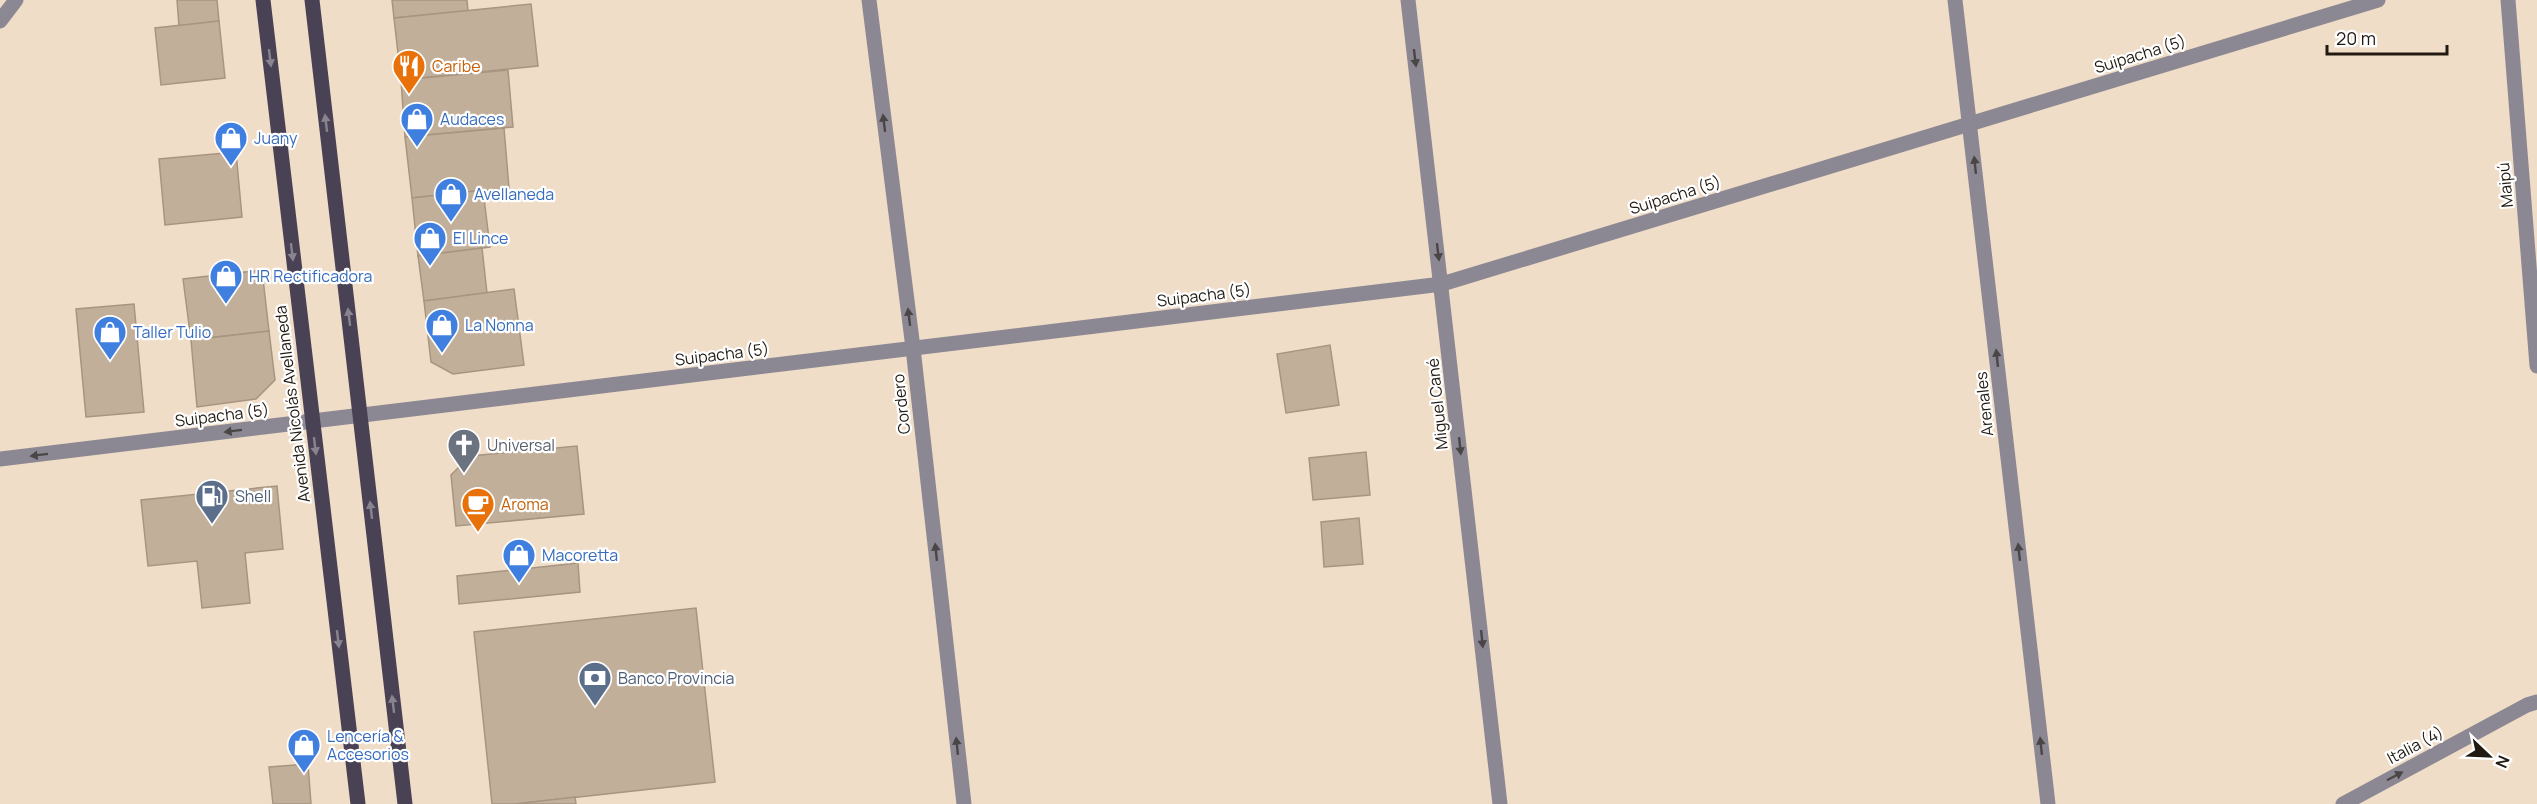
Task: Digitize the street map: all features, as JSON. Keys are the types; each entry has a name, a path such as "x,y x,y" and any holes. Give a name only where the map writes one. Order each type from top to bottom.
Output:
{"main road":[{"name":"Avenida Nicolás Avellaneda","path":"263,0 358,804"},
{"path":"312,0 405,804"}],"street":[{"path":"0,21 16,0"},
{"name":"Cordero","path":"869,0 913,348 964,804"},
{"name":"Miguel Cané","path":"1408,0 1500,804"},
{"name":"Arenales","path":"1955,0 2048,804"},
{"name":"Suipacha (5)","path":"0,459 1442,284 2378,0"},
{"name":"Maipú","path":"2508,0 2537,366"},
{"name":"Italia (4)","path":"2343,804 2537,702"}],"building":[{"path":"177,0 217,0 219,21 179,26"},
{"path":"392,0 467,0 468,11 394,18"},
{"path":"531,4 538,66 401,80 394,18"},
{"path":"219,21 225,78 161,85 155,28"},
{"path":"508,70 513,127 405,137 401,80"},
{"path":"504,128 509,188 412,198 405,137"},
{"path":"236,152 242,217 165,225 159,159"},
{"name":"Avellaneda","path":"483,190 490,247 418,256 412,198"},
{"path":"482,248 487,293 424,301 418,256"},
{"name":"HR Rectificadora","path":"262,270 269,331 191,340 183,279"},
{"path":"514,289 524,365 453,374 431,362 424,301"},
{"name":"Taller Tulio","path":"134,304 144,412 86,417 76,309"},
{"path":"269,331 275,380 256,399 197,407 191,340"},
{"path":"1330,345 1339,405 1286,413 1277,354"},
{"path":"577,446 584,514 456,526 451,475 470,456"},
{"path":"1366,452 1370,495 1313,500 1309,458"},
{"name":"Shell","path":"277,486 283,549 245,553 250,603 202,608 197,561 148,566 141,500"},
{"path":"1359,518 1363,564 1324,567 1321,522"},
{"name":"Macoretta","path":"578,563 580,592 459,604 457,576"},
{"name":"Banco Provincia","path":"696,608 715,782 515,804 492,804 474,632"},
{"path":"308,764 311,804 273,804 269,767"},
{"path":"575,797 576,804 515,804"}],"place":[{"name":"Caribe","path":"409,95"},
{"name":"Audaces","path":"417,148"},
{"name":"Juany","path":"231,167"},
{"name":"Avellaneda","path":"451,223"},
{"name":"El Lince","path":"430,267"},
{"name":"HR Rectificadora","path":"226,305"},
{"name":"La Nonna","path":"442,354"},
{"name":"Taller Tulio","path":"110,361"},
{"name":"Universal","path":"464,474"},
{"name":"Shell","path":"212,525"},
{"name":"Aroma","path":"478,533"},
{"name":"Macoretta","path":"519,584"},
{"name":"Banco Provincia","path":"595,707"},
{"name":"Lencería & Accesorios","path":"304,774"}]}
